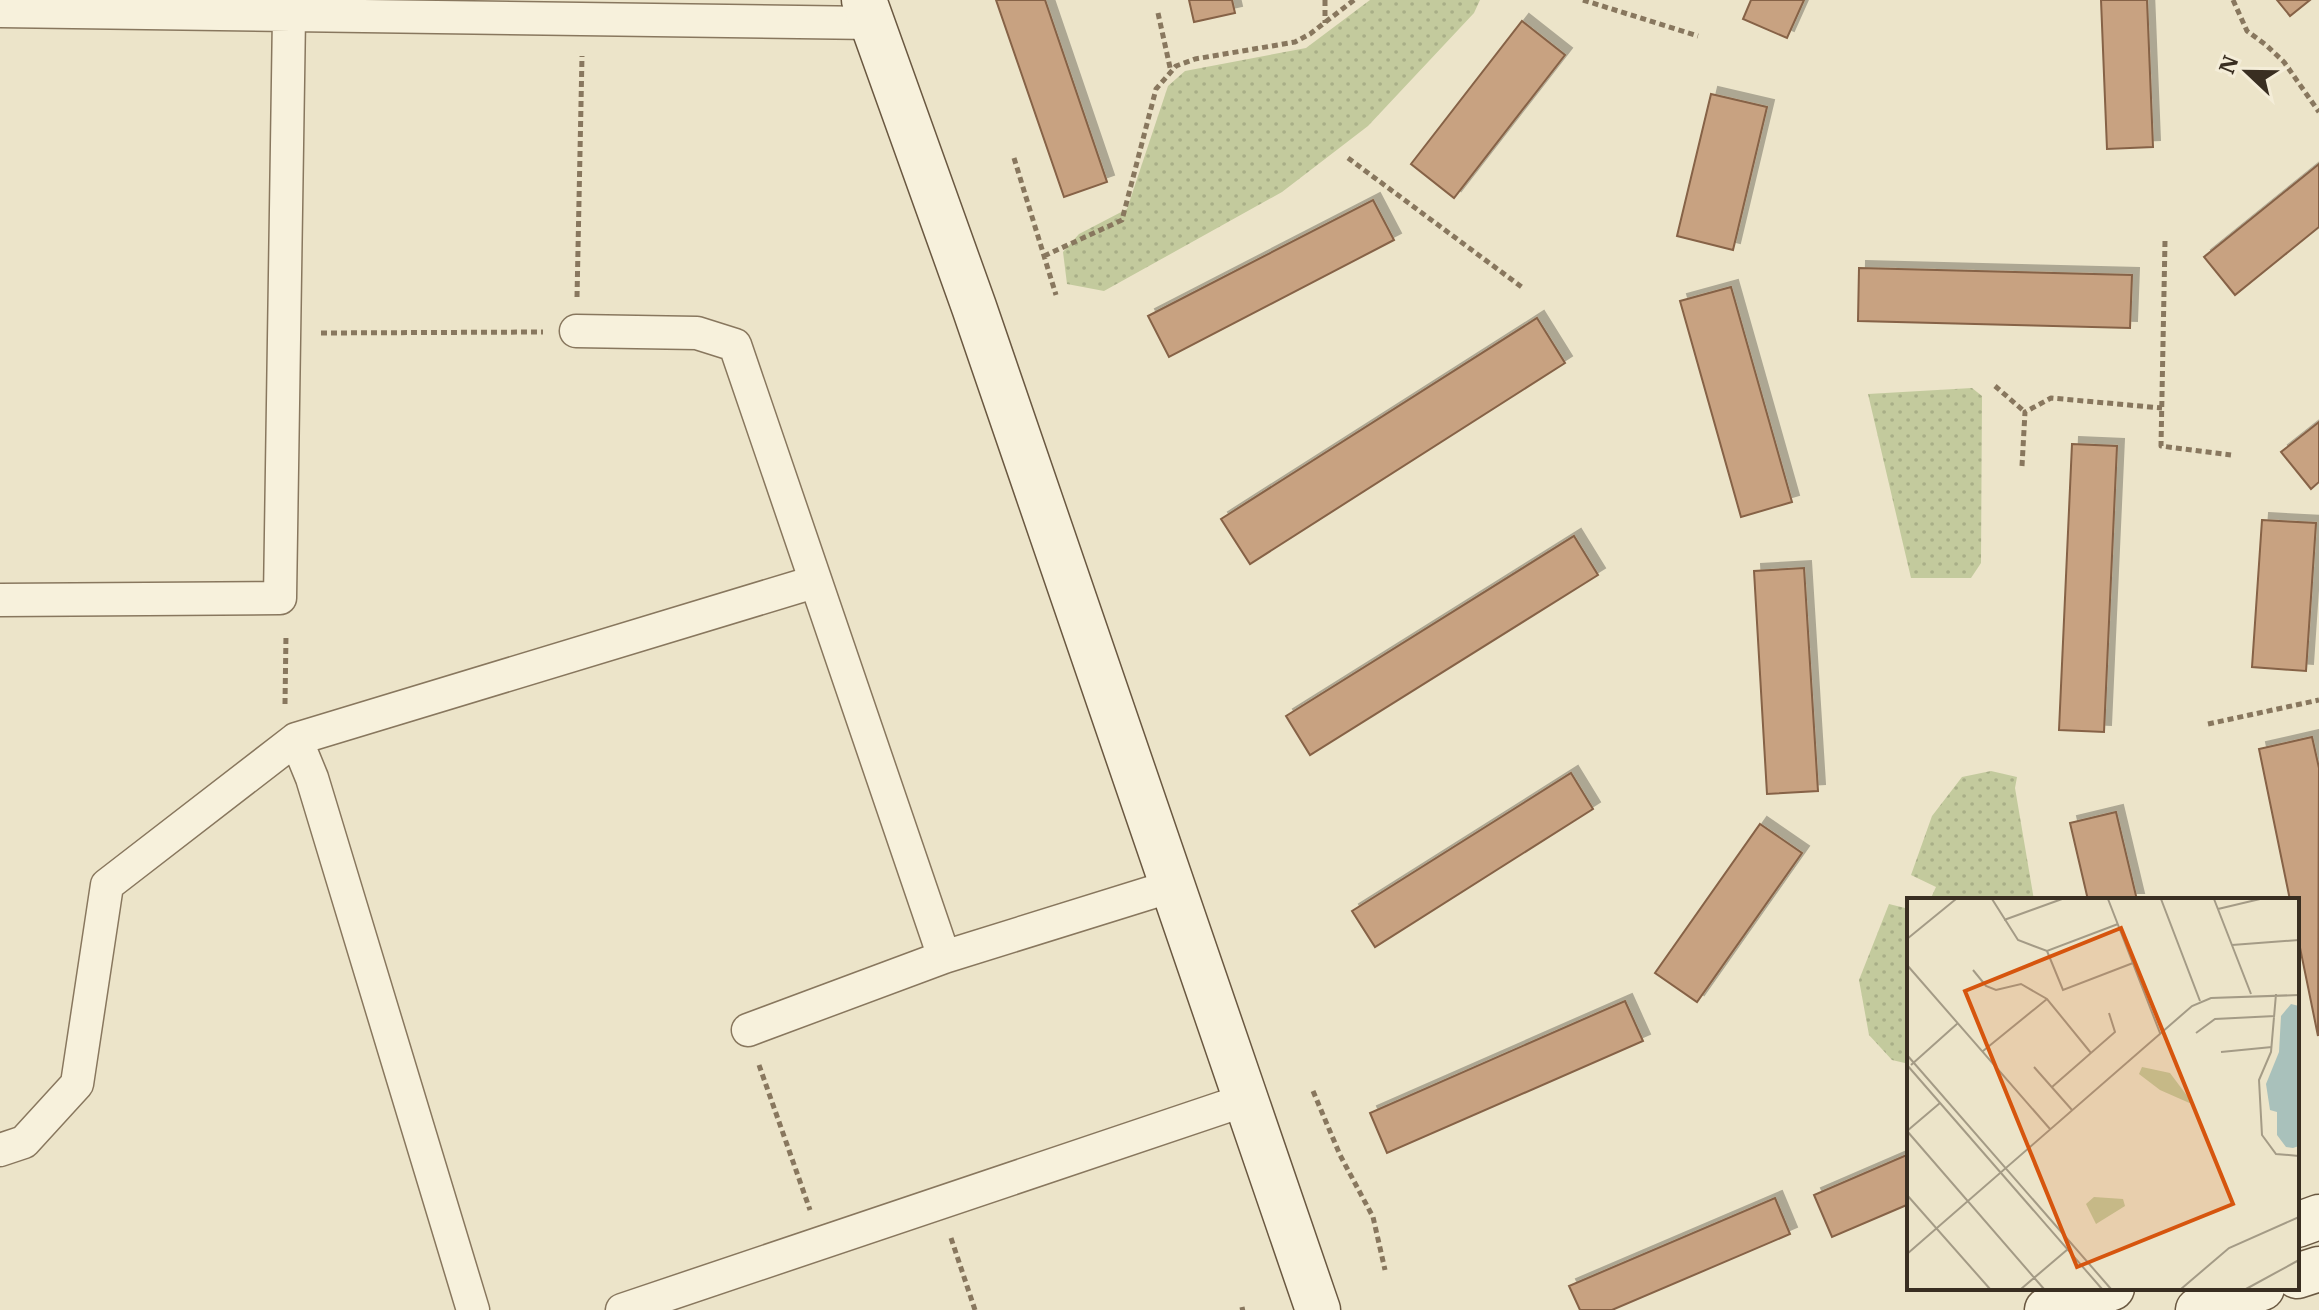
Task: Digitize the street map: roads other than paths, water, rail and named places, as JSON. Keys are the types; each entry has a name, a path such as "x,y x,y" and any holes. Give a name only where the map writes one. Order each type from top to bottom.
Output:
{"street":[{"path":"0,11 582,19 868,12 974,307 1318,1310"},
{"path":"0,600 280,598 289,16"},
{"path":"576,331 697,333 735,345 944,957"},
{"path":"0,1150 24,1142 77,1084 107,885 296,739 814,582"},
{"path":"296,739 312,778 473,1310"},
{"path":"748,1030 944,957 1172,886"},
{"path":"622,1310 1245,1100"},
{"path":"2299,1224 2319,1217"},
{"path":"2299,1275 2319,1269"},
{"path":"2047,1310 2106,1290"},
{"path":"2198,1310 2256,1290"}]}
